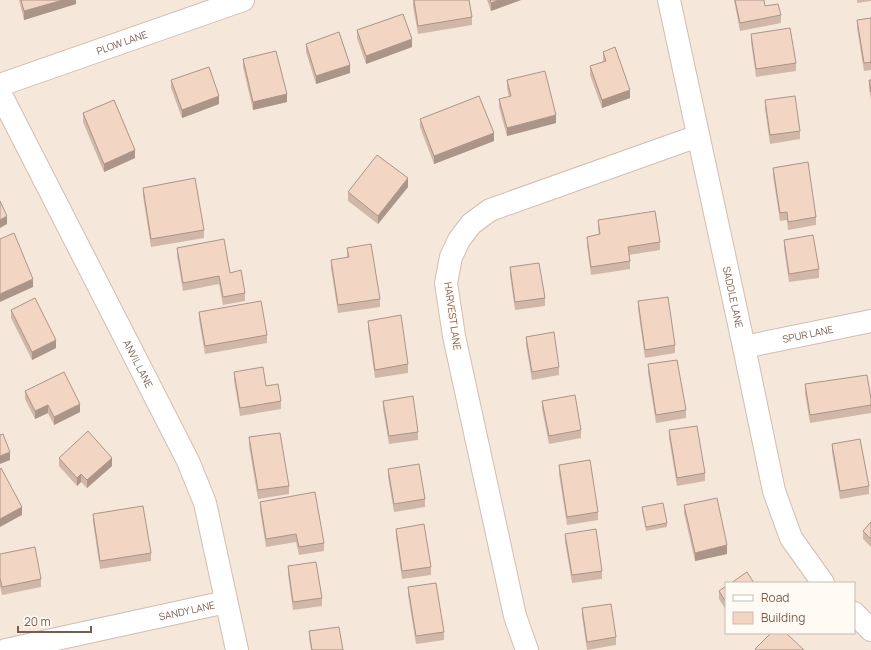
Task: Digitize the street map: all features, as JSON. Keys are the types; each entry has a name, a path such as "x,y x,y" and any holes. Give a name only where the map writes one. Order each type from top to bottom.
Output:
{"street":[{"name":"PLOW LANE","path":"0,84 244,0"},
{"name":"SADDLE LANE","path":"668,0 774,491 791,538 822,582"},
{"name":"ANVIL LANE","path":"0,93 188,461 205,503 237,650"},
{"name":"HARVEST LANE","path":"527,650 515,616 454,336 446,283 451,257 459,240 471,224 490,210 698,136"},
{"name":"SPUR LANE","path":"744,347 871,321"},
{"name":"SANDY LANE","path":"6,650 226,602"},
{"path":"855,614 871,630"}],"shaded area":[{"path":"0,0 871,0 871,650 0,650"}],"building":[{"path":"21,0 63,0 24,11"},
{"path":"414,0 469,0 472,17 418,26"},
{"path":"490,0 499,0 491,3"},
{"path":"735,0 764,0 765,6 778,4 781,15 740,23"},
{"path":"403,14 412,39 366,56 357,30"},
{"path":"871,18 871,62 864,63 857,20"},
{"path":"790,28 796,63 756,69 751,34"},
{"path":"339,32 350,65 316,76 306,44"},
{"path":"615,47 630,90 602,100 590,66 606,61 603,52"},
{"path":"276,51 287,94 253,102 243,59"},
{"path":"209,67 219,96 182,110 171,80"},
{"path":"545,71 556,115 507,128 499,99 511,96 507,80"},
{"path":"869,80 871,80 871,92"},
{"path":"479,96 494,133 434,156 420,119"},
{"path":"795,96 800,131 770,135 765,100"},
{"path":"114,100 135,150 104,164 83,113"},
{"path":"377,155 408,178 378,216 348,192"},
{"path":"808,162 816,217 788,222 787,212 780,213 773,168"},
{"path":"195,178 204,230 151,239 143,188"},
{"path":"0,201 7,216 0,220"},
{"path":"655,211 660,242 628,247 630,261 591,267 587,237 600,234 598,220"},
{"path":"14,233 33,279 0,294 0,239"},
{"path":"813,235 819,269 789,274 784,240"},
{"path":"224,239 230,273 241,270 245,293 223,297 219,276 183,283 177,248"},
{"path":"371,244 380,299 338,305 331,260 349,257 347,248"},
{"path":"539,263 545,298 515,302 510,267"},
{"path":"668,297 675,345 645,350 638,301"},
{"path":"35,298 56,340 32,352 11,310"},
{"path":"261,301 267,335 205,346 199,312"},
{"path":"401,315 408,364 375,370 368,321"},
{"path":"554,332 559,367 532,372 526,337"},
{"path":"677,360 686,410 656,415 648,364"},
{"path":"263,367 266,386 278,384 281,401 240,408 234,372"},
{"path":"64,372 80,404 54,417 48,405 35,411 25,391"},
{"path":"867,375 871,405 810,415 805,384"},
{"path":"575,395 581,430 549,436 542,401"},
{"path":"413,396 418,432 389,436 383,401"},
{"path":"697,426 705,473 677,478 669,430"},
{"path":"88,431 112,458 87,480 81,474 77,478 59,458"},
{"path":"280,433 289,486 258,490 249,437"},
{"path":"3,434 10,452 0,456 0,435"},
{"path":"860,439 869,486 840,491 832,444"},
{"path":"590,460 598,512 567,517 559,465"},
{"path":"419,464 425,499 394,504 388,469"},
{"path":"1,468 22,507 0,519 0,469"},
{"path":"315,492 324,543 299,547 296,534 266,539 260,502"},
{"path":"717,498 727,545 695,553 684,505"},
{"path":"663,503 667,523 646,527 642,507"},
{"path":"143,506 151,553 100,561 93,514"},
{"path":"871,522 871,539 863,531"},
{"path":"424,524 431,567 402,571 396,529"},
{"path":"596,529 602,571 572,575 565,534"},
{"path":"35,547 41,579 2,587 0,578 0,554"},
{"path":"316,562 322,598 293,602 288,566"},
{"path":"747,572 753,582 732,582"},
{"path":"436,583 444,632 416,636 408,587"},
{"path":"725,587 725,600 719,591"},
{"path":"611,604 616,637 587,642 582,608"},
{"path":"339,627 343,650 312,650 309,631"},
{"path":"770,634 787,634 804,650 756,650 755,649"}]}
